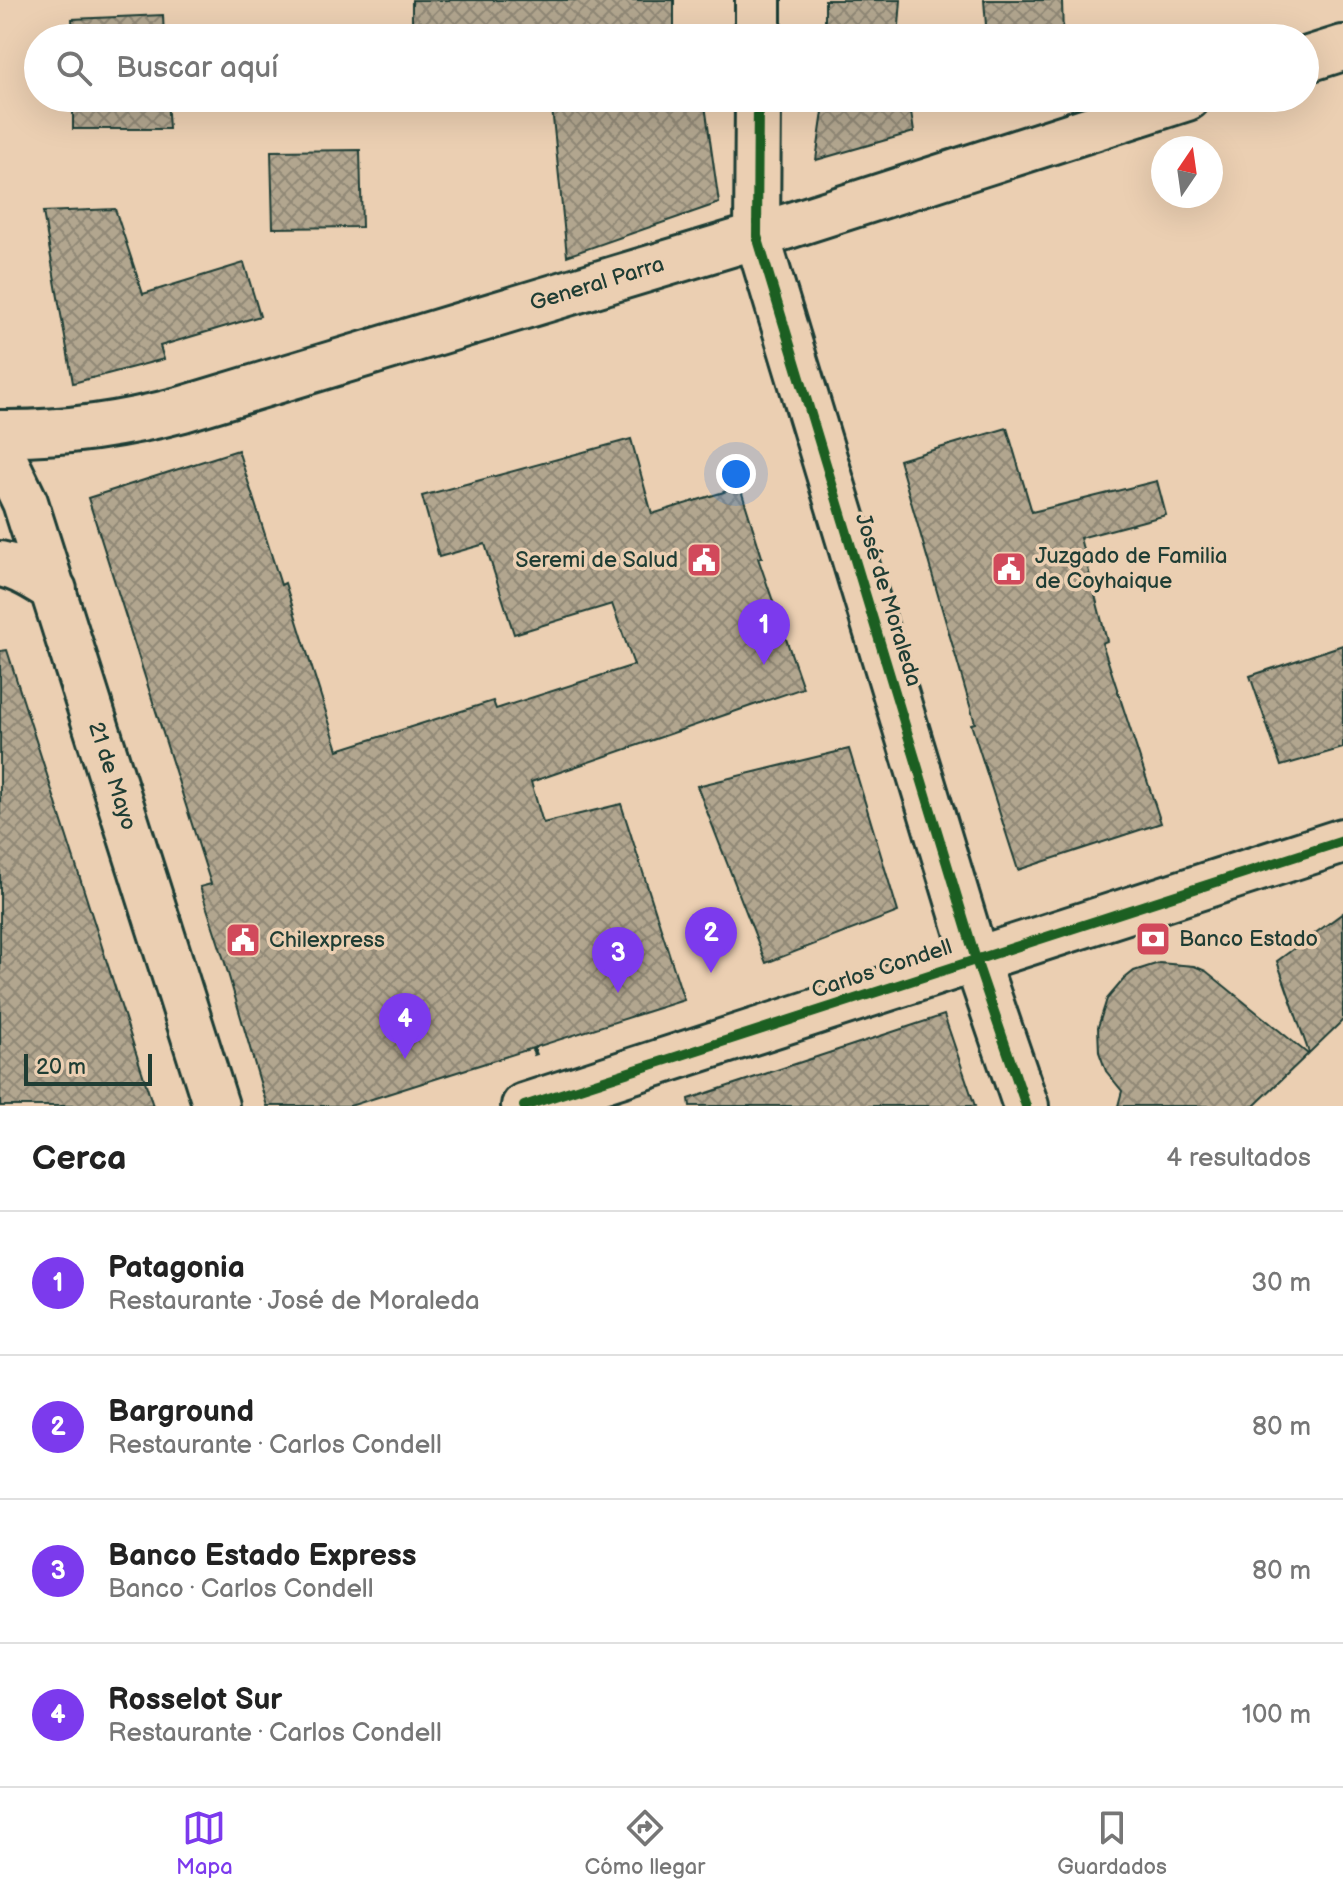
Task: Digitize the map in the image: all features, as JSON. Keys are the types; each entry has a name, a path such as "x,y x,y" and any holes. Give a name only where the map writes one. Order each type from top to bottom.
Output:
{"street":[{"path":"758,0 758,24"},
{"path":"1319,56 1343,48"},
{"name":"José de Moraleda","path":"758,112 757,236 976,960 1026,1106"},
{"name":"General Parra","path":"0,433 64,432 144,419 757,236 1143,112"},
{"name":"21 de Mayo","path":"0,450 25,502 54,590 216,1106"},
{"path":"0,564 33,576 54,590"},
{"name":"Carlos Condell","path":"524,1106 1343,841"}],"building":[{"path":"412,0 674,0 674,24 412,24"},
{"path":"825,0 901,0 899,24 825,24"},
{"path":"984,0 1062,0 1063,24 986,24"},
{"path":"163,15 163,24 72,24 72,19"},
{"path":"73,112 168,112 169,129 73,129"},
{"path":"552,112 706,112 719,203 567,256"},
{"path":"823,112 911,112 914,132 816,160"},
{"path":"360,150 362,227 273,228 271,151"},
{"path":"115,209 143,294 244,263 260,316 160,346 164,359 73,383 43,212"},
{"path":"1007,428 1032,512 1157,481 1166,515 1080,538 1107,641 1102,643 1161,823 1018,870 971,724 975,723 899,460"},
{"path":"631,439 652,514 740,487 762,557 758,558 803,688 531,782 543,823 621,804 684,1000 350,1106 267,1106 200,887 211,884 88,498 238,450 281,585 285,583 338,750 493,701 496,709 634,665 612,604 514,634 485,544 439,557 422,496"},
{"path":"1343,645 1343,748 1281,766 1250,676"},
{"path":"7,650 153,1106 0,1106 0,651"},
{"path":"849,749 898,912 766,963 697,786"},
{"path":"1343,913 1343,1020 1309,1053 1277,961"},
{"path":"1159,963 1194,966 1206,971 1308,1054 1254,1106 1118,1106 1122,1091 1106,1071 1099,1052 1098,1027 1107,999 1124,979 1134,971"},
{"path":"944,1015 975,1106 690,1106 689,1099"}],"cycle path":[{"path":"758,112 757,236 976,960 1026,1106"},
{"path":"524,1106 1343,841"}],"place":[{"name":"Seremi de Salud","path":"704,560"},
{"name":"Juzgado de Familia de Coyhaique","path":"1009,569"},
{"name":"Patagonia","path":"764,665"},
{"name":"Banco Estado","path":"1153,939"},
{"name":"Chilexpress","path":"243,940"},
{"name":"Barground","path":"711,973"},
{"name":"Banco Estado Express","path":"618,993"},
{"name":"Rosselot Sur","path":"405,1059"}]}
